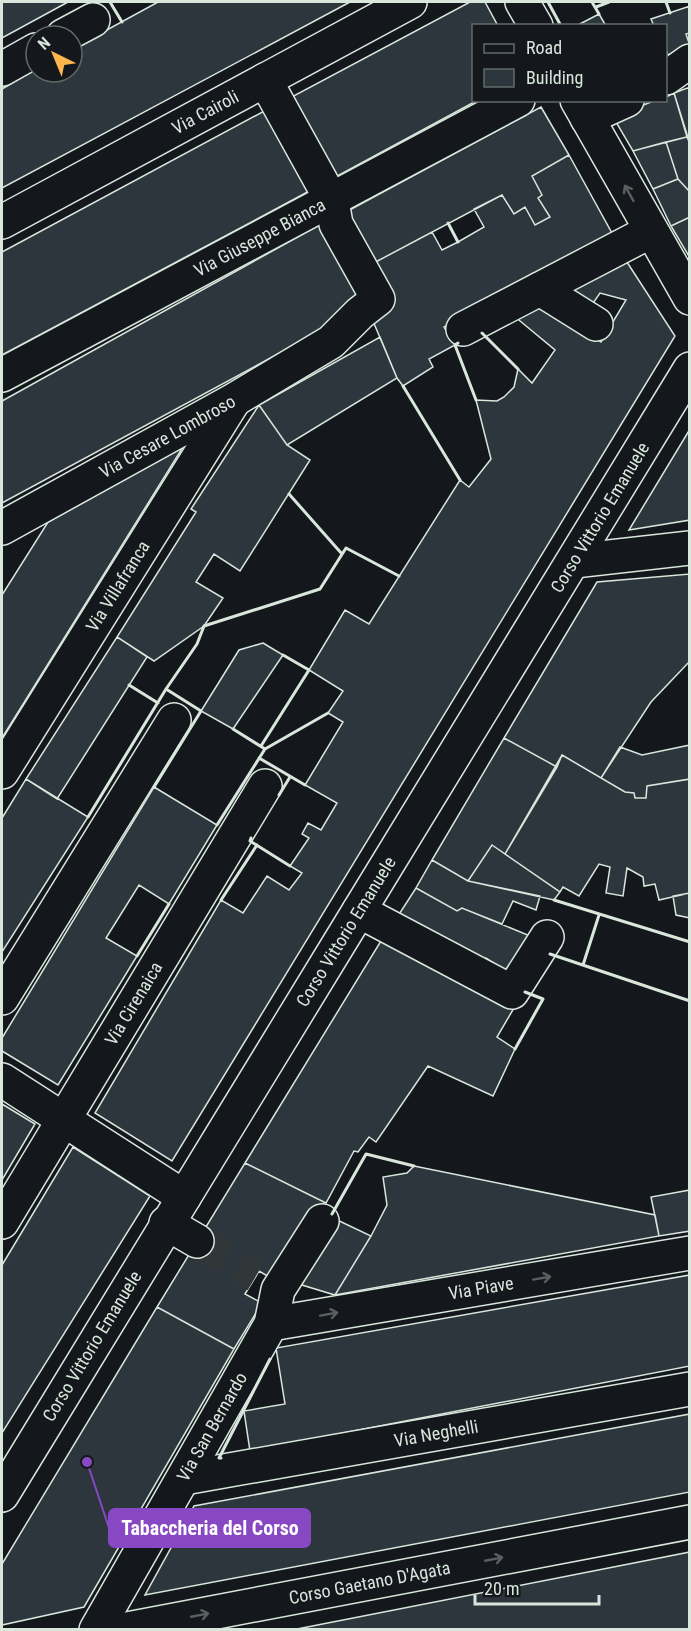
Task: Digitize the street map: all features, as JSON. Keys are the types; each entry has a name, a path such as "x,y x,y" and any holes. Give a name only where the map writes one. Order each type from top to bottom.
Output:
{"street":[{"name":"Via Cairoli","path":"2,222 410,2"},
{"path":"84,25 93,20"},
{"path":"2,69 24,57"},
{"path":"667,77 690,61"},
{"path":"265,80 332,201"},
{"name":"Via Giuseppe Bianca","path":"2,375 514,102"},
{"path":"617,102 582,109 690,298"},
{"name":"Via Cesare Lombroso","path":"10,523 234,400 331,342 360,313 378,299 336,224 332,201"},
{"path":"463,330 651,231"},
{"path":"540,289 596,324"},
{"name":"Corso Vittorio Emanuele","path":"2,1495 690,369"},
{"name":"Via Villafranca","path":"2,772 234,400"},
{"path":"2,546 10,523"},
{"path":"574,561 690,548"},
{"path":"2,998 174,720"},
{"name":"Via Cirenaica","path":"2,1222 266,786"},
{"path":"358,910 512,992 547,937"},
{"path":"2,1080 64,1120 175,1210 197,1241"},
{"name":"Via San Bernardo","path":"96,1629 271,1324 267,1283 322,1221"},
{"name":"Via Piave","path":"271,1324 690,1252"},
{"name":"Via Neghelli","path":"184,1478 690,1389"},
{"name":"Corso Gaetano D'Agata","path":"122,1629 690,1522"}],"building":[{"path":"2,2 68,2 24,24 2,38"},
{"path":"158,2 350,2 2,188 2,89 24,76 24,84 84,84 84,42"},
{"path":"470,2 485,2 497,24 472,24 472,102 474,102 330,180 286,100"},
{"path":"690,6 690,33 686,34 690,46 668,55 667,24 653,24 651,19"},
{"path":"599,14 605,24 580,24"},
{"path":"690,87 690,144 674,93"},
{"path":"674,93 687,137 633,151 613,117 651,102 667,102 667,96"},
{"path":"541,107 569,155 532,176 542,195 538,198 550,217 535,225 525,207 514,214 502,195 370,265 344,213"},
{"path":"268,109 315,188 2,355 2,252"},
{"path":"687,137 690,144 690,192 678,179 666,142"},
{"path":"666,142 678,179 653,189 633,151"},
{"path":"569,155 613,235 444,327 455,345 429,359 433,367 403,386 397,378 370,314 394,304 370,265 432,232 442,250 458,242 484,227 474,209 502,195 514,214 525,207 535,225 550,217 538,198 542,195 532,176"},
{"path":"678,179 690,192 690,217 671,226 653,189"},
{"path":"690,217 690,258 671,226"},
{"path":"321,224 366,300 313,335 2,503 2,401"},
{"path":"623,256 675,336 172,1161 95,1113 221,900 243,913 267,876 289,890 302,873 290,866 309,838 302,834 308,823 321,830 337,803 305,785 343,722 328,713 343,691 309,670 345,610 369,624 460,480 469,487 491,459 476,400 497,401 504,397 514,387 518,369 532,383 555,350 514,316 540,302 601,342 626,300 600,293 589,309 561,291"},
{"path":"380,337 397,378 287,445 259,405"},
{"path":"259,405 287,445 310,460 240,571 214,554 196,582 223,598 204,626 154,661 117,637 196,512 191,509"},
{"path":"690,429 690,520 629,530"},
{"path":"183,447 2,738 2,595 48,522"},
{"path":"690,574 690,661 651,702 601,778 562,755 557,767 504,738 597,582"},
{"path":"117,637 147,657 57,799 26,779"},
{"path":"263,643 283,655 233,729 201,711 239,650"},
{"path":"504,738 557,767 505,854 492,845 468,881 432,860"},
{"path":"690,745 690,779 647,786 646,798 635,798 634,793 625,792 601,778 620,747 642,755"},
{"path":"562,755 625,792 634,793 635,798 646,798 647,786 690,779 690,893 659,900 655,884 644,886 643,877 627,868 623,896 606,893 610,867 599,864 579,896 563,887 560,892 505,854"},
{"path":"26,779 88,817 2,952 2,818"},
{"path":"154,787 217,825 169,904 139,885 106,938 137,956 58,1085 2,1051 2,1038"},
{"path":"492,845 560,892 554,900 468,881"},
{"path":"432,860 468,881 540,896 536,910 513,901 502,924 462,908 457,911 416,888"},
{"path":"416,888 457,911 462,908 535,938 509,973 486,958 475,962 396,919"},
{"path":"690,893 690,918 676,915 673,896"},
{"path":"384,936 488,991 514,1008 497,1037 515,1049 493,1096 428,1066 376,1142 369,1137 358,1152 354,1151 326,1203 245,1163"},
{"path":"2,1104 35,1124 2,1180"},
{"path":"73,1147 150,1196 2,1433 2,1265"},
{"path":"245,1163 326,1203 276,1281 259,1271 245,1294 262,1303 234,1349 157,1307"},
{"path":"414,1166 655,1215 659,1236 335,1295 387,1205 383,1177 407,1173"},
{"path":"690,1190 690,1231 659,1236 651,1197"},
{"path":"331,1217 371,1236 335,1295 292,1282"},
{"path":"690,1275 690,1366 250,1451 244,1411 285,1404 276,1348"},
{"path":"157,1307 234,1349 84,1607 2,1625 2,1564"},
{"path":"690,1414 690,1492 145,1595 194,1506"},
{"path":"690,1552 690,1630 292,1630"}],"tunnel":[{"path":"197,1241 256,1276"}],"wall":[{"path":"110,2 122,22"},
{"path":"548,2 560,24"},
{"path":"592,2 599,14"},
{"path":"596,7 609,2"},
{"path":"666,2 670,13"},
{"path":"448,223 458,242"},
{"path":"482,333 518,369"},
{"path":"458,343 455,345 476,400"},
{"path":"403,386 460,480"},
{"path":"289,494 342,554"},
{"path":"166,689 197,644 204,626 320,589 346,548 399,576"},
{"path":"261,746 309,670 283,655"},
{"path":"129,685 158,703"},
{"path":"88,817 166,689 201,711 154,787"},
{"path":"265,749 328,713"},
{"path":"217,825 265,749 233,729"},
{"path":"259,758 305,785"},
{"path":"279,795 290,777"},
{"path":"251,838 250,841 290,866"},
{"path":"221,900 257,845"},
{"path":"554,900 690,942"},
{"path":"137,956 169,904"},
{"path":"583,965 599,915"},
{"path":"550,954 690,1001"},
{"path":"515,1049 543,999 525,992"},
{"path":"332,1214 366,1154 414,1166"},
{"path":"221,1458 219,1458 270,1359"}],"place":[{"name":"Tabaccheria del Corso","path":"87,1462"}]}
